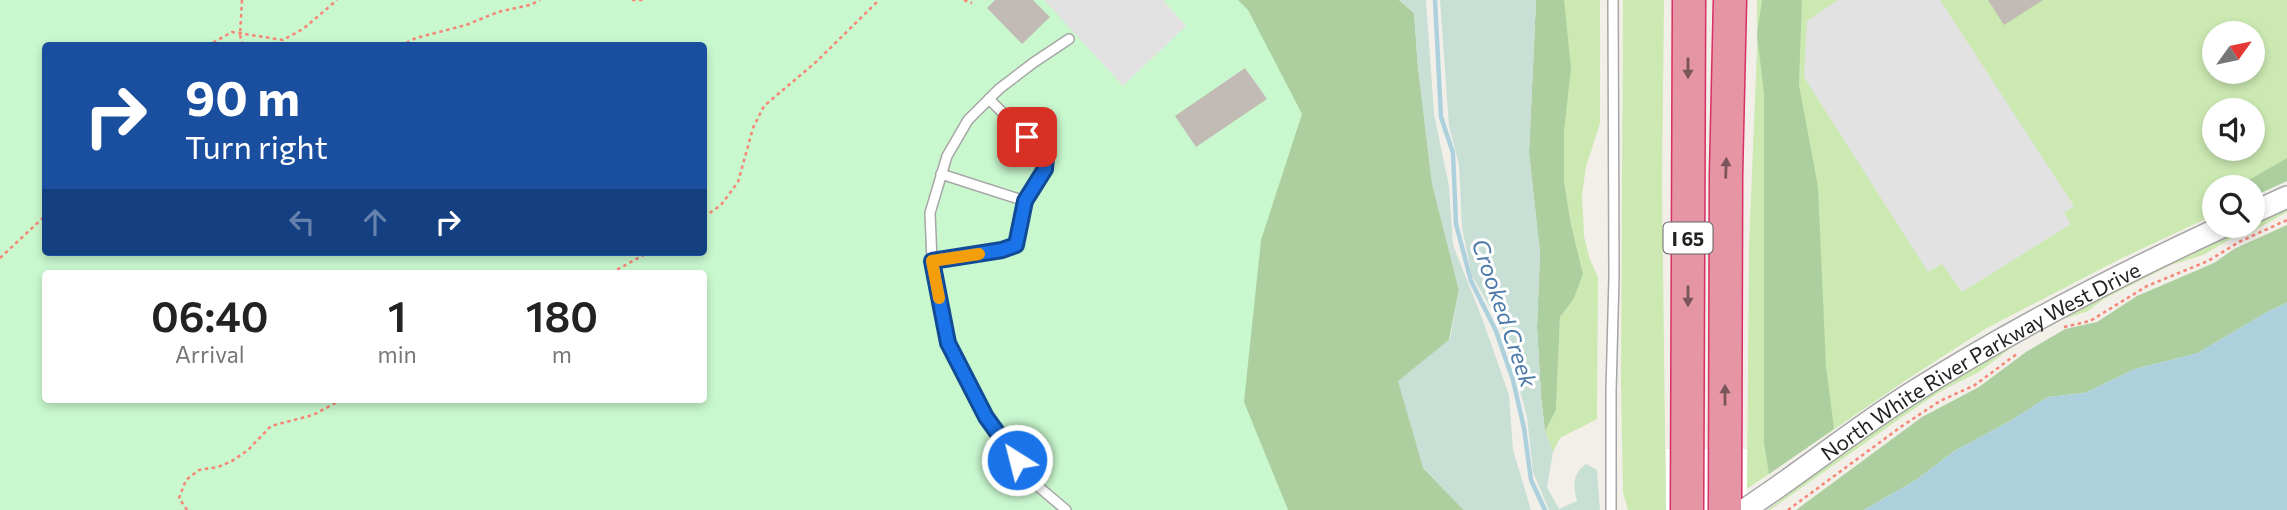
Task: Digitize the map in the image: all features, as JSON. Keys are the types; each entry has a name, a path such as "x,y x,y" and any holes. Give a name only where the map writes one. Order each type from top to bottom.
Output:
{"highway":[{"name":"I 65","path":"1687,510 1689,0"},
{"name":"I 65","path":"1725,510 1726,175 1730,0"}],"street":[{"path":"2265,207 2287,197"},
{"name":"North White River Parkway West Drive","path":"1744,510 1907,395 2008,334 2086,292 2202,237"}],"lane":[{"path":"1611,510 1613,0"},
{"path":"1066,510 1033,482 986,417 948,343 932,261 930,213 947,156 968,120 1033,63 1069,39"},
{"path":"932,261 1002,250 1016,245 1025,201 1045,169 1046,156 989,99"},
{"path":"941,174 1025,201"}],"path":[{"path":"235,0 241,6"},
{"path":"242,0 242,42"},
{"path":"214,42 232,32 283,40 303,29 337,0"},
{"path":"408,42 540,0"},
{"path":"632,0 644,0"},
{"path":"707,215 721,205 738,183 753,128 764,106 816,62 879,0"},
{"path":"964,0 972,3"},
{"path":"0,258 42,219"},
{"path":"2065,327 2090,321 2147,286 2208,261 2239,242 2287,220"},
{"path":"616,270 642,256"},
{"path":"1788,510 1902,426 1940,401 1975,385 2017,353"},
{"path":"187,510 179,498 186,480 199,470 218,467 232,461 248,450 271,425 313,415 336,403"}],"green space":[{"path":"0,0 1238,0 1248,10 1302,114 1261,240 1244,402 1288,510 0,510"},
{"path":"1196,0 1399,0 1414,13 1432,183 1459,290 1423,468 1464,510 1208,510"},
{"path":"1399,0 1426,0 1434,114 1449,186 1453,245 1509,395 1513,450 1531,510 1464,510 1423,468 1398,381 1450,339 1459,290 1432,183 1414,13"},
{"path":"1440,0 1536,0 1529,153 1540,253 1537,327 1541,397 1545,431 1553,452 1547,487 1559,509 1577,501 1575,481 1578,472 1586,464 1597,470 1600,510 1549,510 1533,472 1527,417 1504,331 1472,276 1462,228 1459,165 1449,126"},
{"path":"1536,0 1564,0 1571,68 1564,131 1564,181 1583,274 1573,300 1560,317 1556,410 1545,431 1537,327 1540,253 1529,153"},
{"path":"1564,0 1600,0 1600,123 1586,167 1582,194 1584,236 1598,277 1597,419 1560,438 1553,452 1545,431 1556,410 1560,317 1573,300 1571,225 1564,181"},
{"path":"1623,0 1664,0 1662,184 1666,510 1628,510 1623,492"},
{"path":"1757,0 2287,0 2287,181 2265,191 2265,175 2202,175 2202,221 2120,259 1987,328 1747,489 1749,247"},
{"path":"1762,0 1802,0 1799,85 1818,187 1826,366 1834,429 1769,474 1764,443 1764,94 1757,34"},
{"path":"2287,158 2287,181 2265,191 2265,175 2258,175"},
{"path":"2287,207 2287,212 2265,224 2265,217"},
{"path":"2287,225 2287,303 2198,353 2135,369 2085,393 2048,397 1953,452 1916,480 1864,510 1796,510 1922,417 1979,387 2026,352 2065,329 2097,322 2137,296 2214,263 2234,249 2258,238 2265,238 2265,235"},
{"path":"2223,238 2232,238 2203,255 2171,265 2104,299 2088,311 2061,320 2019,342 1979,372 1941,391 1767,510 1883,422 2022,337"}],"shaded area":[{"path":"1044,0 1163,0 1186,26 1123,86"},
{"path":"1838,0 1940,0 2074,206 2064,213 2071,224 1962,292 1942,264 1928,272 1804,77 1807,21"}],"water":[{"path":"2287,303 2287,510 1864,510 1916,480 1953,452 2048,397 2085,393 2135,369 2198,353"}],"pier":[{"path":"1666,449 1747,449 1747,510 1666,510"}],"building":[{"path":"995,0 1033,0 1050,17 1022,44 987,8"},
{"path":"1988,0 2043,0 2004,25"},
{"path":"1245,68 1267,99 1196,147 1175,116"}],"waterway":[{"name":"Crooked Creek","path":"1435,0 1441,117 1453,153 1456,224 1471,281 1496,331 1513,380 1524,428 1531,480 1545,510"}],"slow traffic":[{"path":"939,298 932,261 979,254"}],"route":[{"path":"1017,460 986,417 948,343 932,261 1002,250 1016,245 1025,201 1045,169 1046,156 1027,137"}]}
